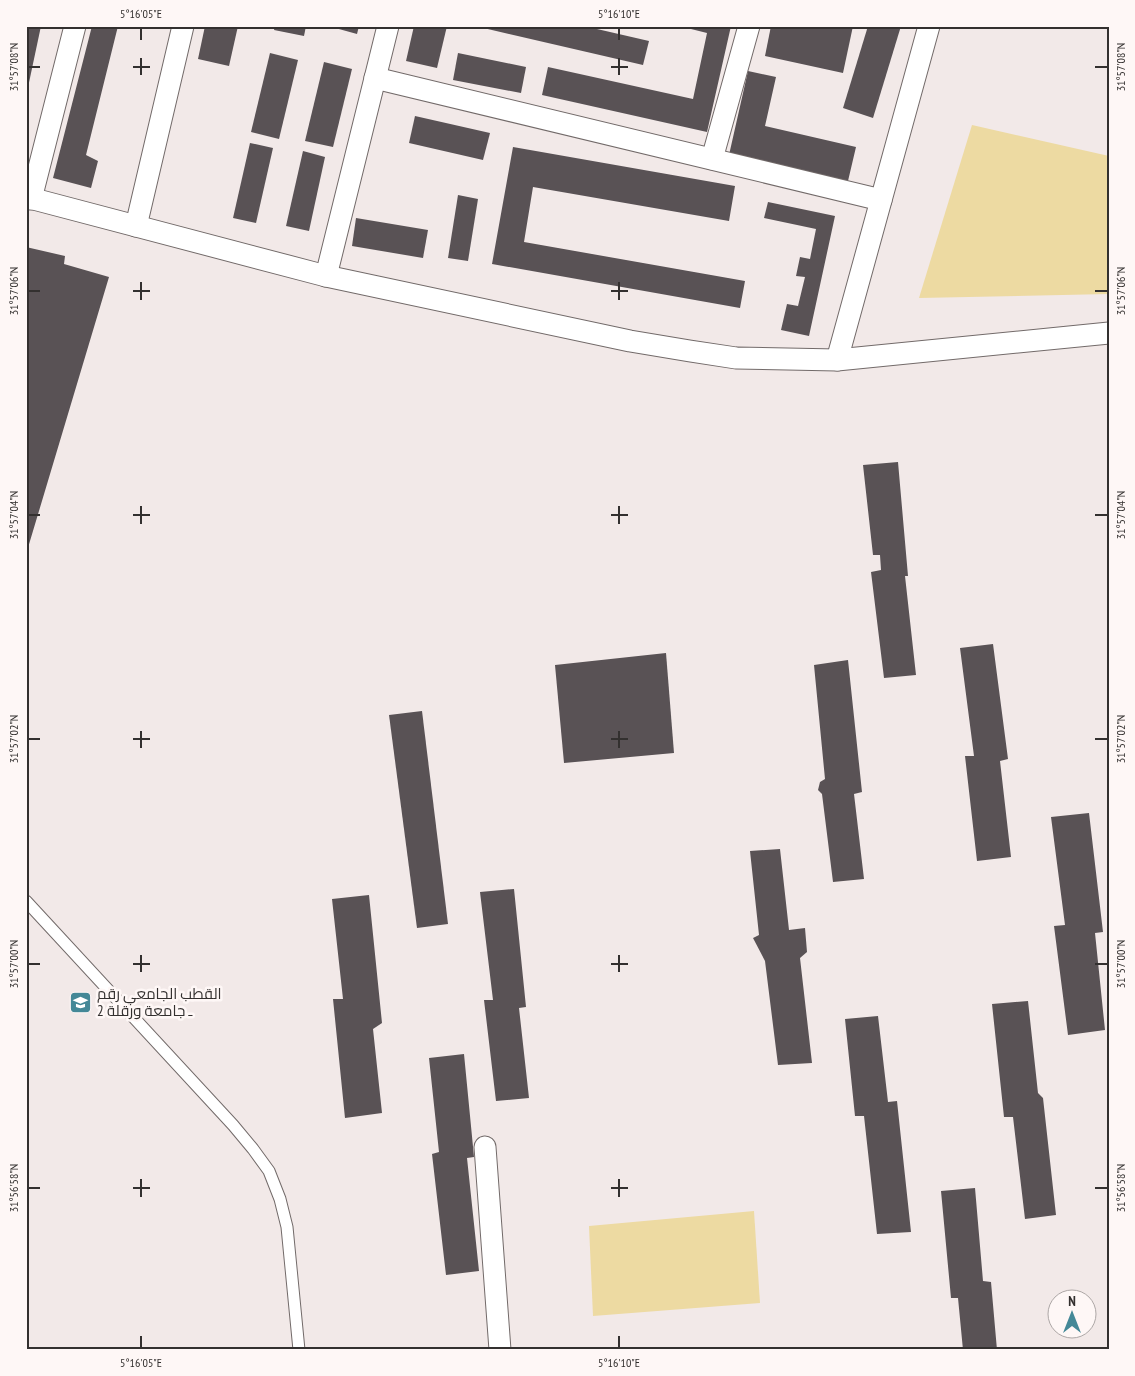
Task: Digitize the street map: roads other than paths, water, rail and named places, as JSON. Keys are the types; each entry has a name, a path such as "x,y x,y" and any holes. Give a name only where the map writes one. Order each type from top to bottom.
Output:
{"street":[{"path":"75,26 29,198 326,276 630,341 736,358 836,360 1109,333"},
{"path":"136,226 183,26"},
{"path":"326,276 388,26"},
{"path":"712,159 749,26"},
{"path":"836,360 929,26"},
{"path":"375,78 881,200"},
{"path":"486,1147 500,1350"}],"lane":[{"path":"26,902 233,1125 269,1171 280,1199 286,1227 299,1350"}],"place":[{"name":"القطب الجامعي رقم 2 ـ جامعة ورقلة","path":"81,1003"}]}
